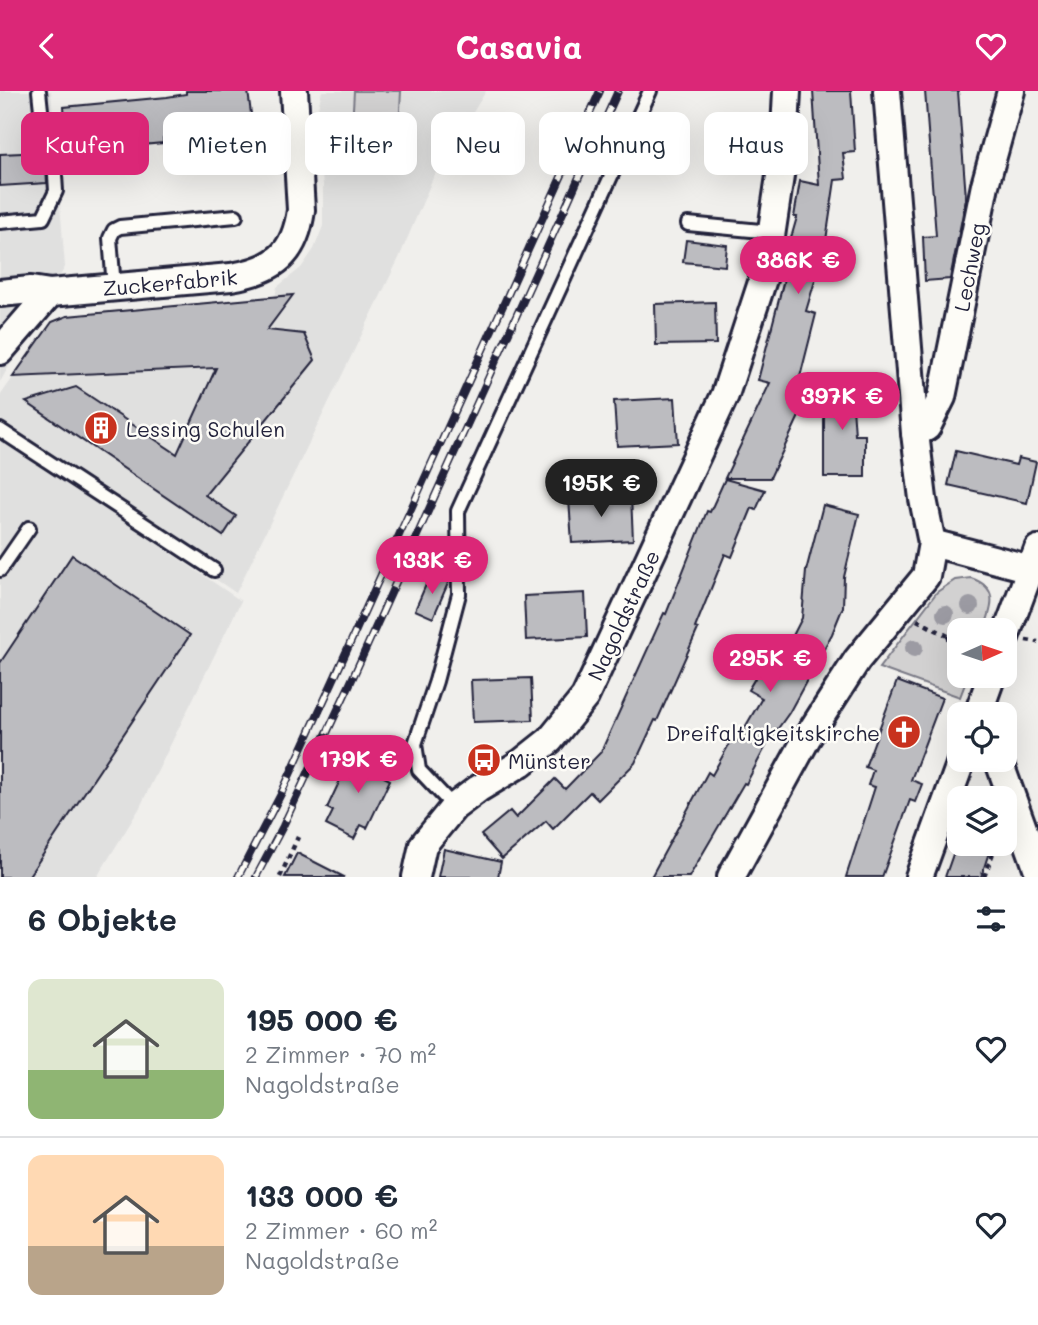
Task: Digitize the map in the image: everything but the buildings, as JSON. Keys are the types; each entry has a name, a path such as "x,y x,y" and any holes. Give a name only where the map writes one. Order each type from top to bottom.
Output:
{"street":[{"name":"Zuckerfabrik","path":"0,293 31,290 50,293 231,277 252,274 268,267 284,254 296,234 301,210 294,91"},
{"name":"Nagoldstraße","path":"416,877 423,845 454,807 522,763 550,740 585,697 725,395 766,270 784,149 786,91"},
{"path":"731,877 814,727 857,660 926,576 932,544 915,433 887,91"},
{"name":"Lechweg","path":"915,433 927,427 942,397 985,185 1011,91"},
{"path":"0,351 50,293"},
{"path":"932,544 1034,559 1012,618"},
{"path":"919,877 957,772"},
{"path":"1003,772 1038,870"}],"lane":[{"path":"0,222 43,218 56,191 54,143 43,129 39,91"},
{"path":"454,807 419,770 415,744 436,681 459,594 458,511 650,91"},
{"path":"114,287 110,238 114,230 120,227 236,216"},
{"path":"688,224 772,232"},
{"path":"0,430 214,570"},
{"path":"0,570 29,528"}],"path":[{"path":"898,610 947,635"},
{"path":"280,877 298,837"},
{"path":"984,877 992,856"}],"shaded area":[{"path":"0,91 51,91 53,112 21,112 21,175 58,175 65,267 0,382"},
{"path":"322,91 486,91 473,112 431,112 431,175 435,175 399,258 236,593 0,434 0,396 52,322 67,316 275,297 277,287 301,268 314,249 323,226 322,175 417,175 417,112 318,112"},
{"path":"354,91 401,91 400,112 353,112"},
{"path":"0,437 241,601 139,809 97,877 0,877"},
{"path":"971,578 980,582 990,593 991,599 988,618 947,618 947,688 963,688 960,697 879,668 937,592 955,580"}],"railway":[{"path":"238,877 281,794 600,91"},
{"path":"256,877 349,686 618,91"}],"place":[{"name":"Lessing Schulen","path":"101,428"},
{"name":"Dreifaltigkeitskirche","path":"904,732"},
{"name":"Münster","path":"484,760"}]}
